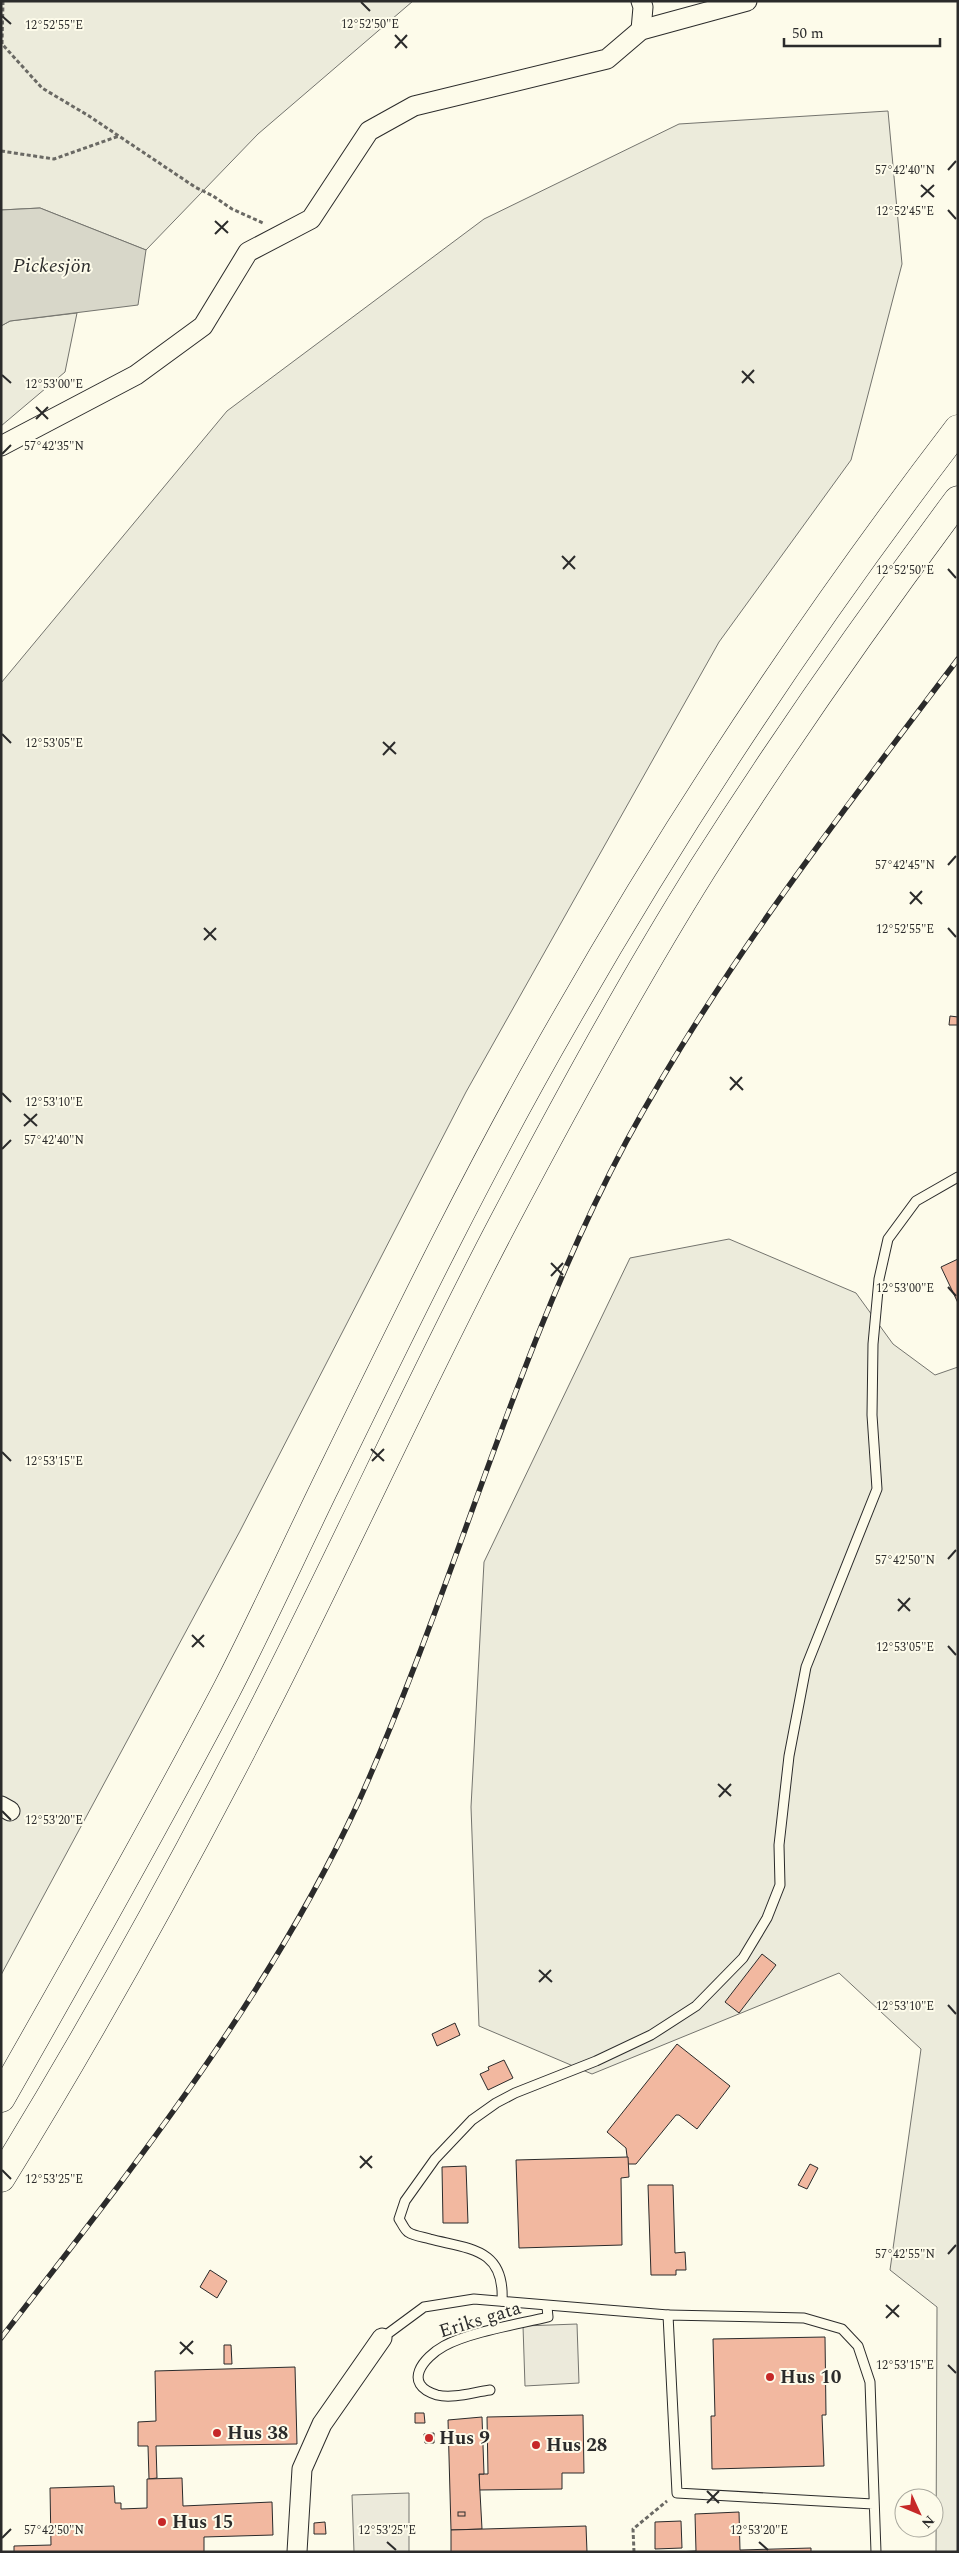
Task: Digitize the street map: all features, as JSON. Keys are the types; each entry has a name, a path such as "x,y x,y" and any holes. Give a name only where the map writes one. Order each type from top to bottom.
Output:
{"highway":[{"path":"1,2098 102,1921 227,1688 464,1205 566,1018 668,847 750,719 839,587 958,430"},
{"path":"1,2178 142,1938 266,1703 501,1225 603,1038 702,869 877,609 958,500"}],"street":[{"path":"641,1 643,7 641,30"},
{"path":"1,446 136,375 203,326 248,252 311,219 369,132 414,106 607,59 641,30 745,1"},
{"path":"297,2552 302,2470 322,2424 382,2338"}],"lane":[{"path":"502,2301 502,2287 491,2260 477,2250 425,2238 407,2231 399,2219 405,2201 435,2159 472,2120 496,2102 651,2035 696,2006 743,1958 768,1918 780,1884 780,1845 789,1756 806,1667 877,1489 872,1415 873,1344 879,1279 888,1239 916,1201 958,1178"},
{"path":"382,2338 424,2308 474,2299 547,2307 668,2315 804,2318 842,2329 858,2346 870,2382 876,2552"},
{"name":"Eriks gata","path":"490,2390 455,2396 438,2395 426,2390 420,2382 418,2372 422,2362 446,2345 492,2330 548,2317 547,2307"},
{"path":"668,2315 678,2493 873,2504"}],"path":[{"path":"3,1 2,44 42,88 120,136 195,188 213,196 232,209 258,219 280,235"},
{"path":"1,150 54,159 120,136"},
{"path":"634,2552 633,2529 678,2493"}],"shaded area":[{"path":"1,1 413,1 258,134 146,250 40,208 1,210"},
{"path":"888,111 902,264 851,460 719,642 466,1092 240,1531 1,1975 1,683 227,411 484,219 679,124"},
{"path":"77,313 65,372 1,426 1,326 10,321"},
{"path":"729,1239 856,1293 893,1344 935,1375 958,1367 958,2552 936,2552 936,2538 944,2538 944,2488 936,2488 937,2307 890,2270 921,2049 839,1973 592,2074 479,2026 471,1807 484,1562 630,1258"},
{"path":"577,2324 579,2383 525,2386 523,2326"},
{"path":"409,2493 409,2552 354,2552 352,2495"}],"water":[{"name":"Pickesjön","path":"40,208 146,250 138,305 10,321 1,326 1,210"}],"building":[{"path":"950,1016 958,1017 958,1025 949,1025"},
{"path":"958,1259 958,1303 941,1267"},
{"path":"762,1954 776,1965 739,2013 725,2002"},
{"path":"455,2023 460,2035 437,2046 432,2034"},
{"path":"677,2044 730,2086 697,2129 679,2115 676,2115 636,2164 628,2164 626,2148 607,2132"},
{"path":"504,2060 513,2078 488,2090 480,2074 489,2070 488,2067"},
{"path":"628,2157 629,2177 621,2178 622,2245 519,2248 516,2160"},
{"path":"810,2164 818,2168 807,2189 798,2185"},
{"path":"466,2166 468,2223 443,2223 442,2167"},
{"path":"648,2185 673,2185 675,2253 685,2252 686,2270 676,2270 676,2275 651,2275"},
{"path":"210,2270 227,2281 217,2298 200,2287"},
{"name":"Hus 10","path":"825,2337 826,2415 822,2415 824,2466 712,2469 711,2416 715,2416 713,2339"},
{"path":"224,2345 231,2345 232,2364 224,2364"},
{"name":"Hus 38","path":"295,2367 297,2444 156,2446 157,2478 149,2479 148,2446 138,2446 138,2422 156,2421 155,2371"},
{"path":"415,2413 424,2413 425,2423 415,2423"},
{"name":"Hus 28","path":"583,2415 584,2473 562,2473 562,2489 479,2490 479,2474 488,2474 487,2417"},
{"path":"482,2417 484,2474 479,2474 482,2529 451,2530 448,2420"},
{"name":"Hus 9","path":"434,2433 434,2443 425,2443 424,2434"},
{"name":"Hus 15","path":"182,2478 183,2506 272,2502 273,2535 204,2537 204,2552 14,2552 14,2546 51,2545 50,2488 114,2486 115,2503 121,2503 121,2509 147,2508 147,2479"},
{"path":"458,2512 465,2512 465,2516 458,2516"},
{"path":"739,2512 740,2550 811,2548 811,2552 676,2552 696,2551 695,2514"},
{"path":"681,2521 682,2548 655,2549 655,2522"},
{"path":"325,2522 326,2534 314,2534 314,2523"},
{"path":"586,2526 587,2552 451,2552 451,2530"}],"railway":[{"path":"1,2338 99,2211 195,2081 283,1946 322,1875 358,1803 393,1721 518,1386 551,1303 586,1222 626,1142 662,1078 741,955 869,776 958,659"}],"place":[{"name":"Hus 10","path":"770,2377"},
{"name":"Hus 38","path":"217,2433"},
{"name":"Hus 9","path":"429,2438"},
{"name":"Hus 28","path":"536,2445"},
{"name":"Hus 15","path":"162,2522"}]}
